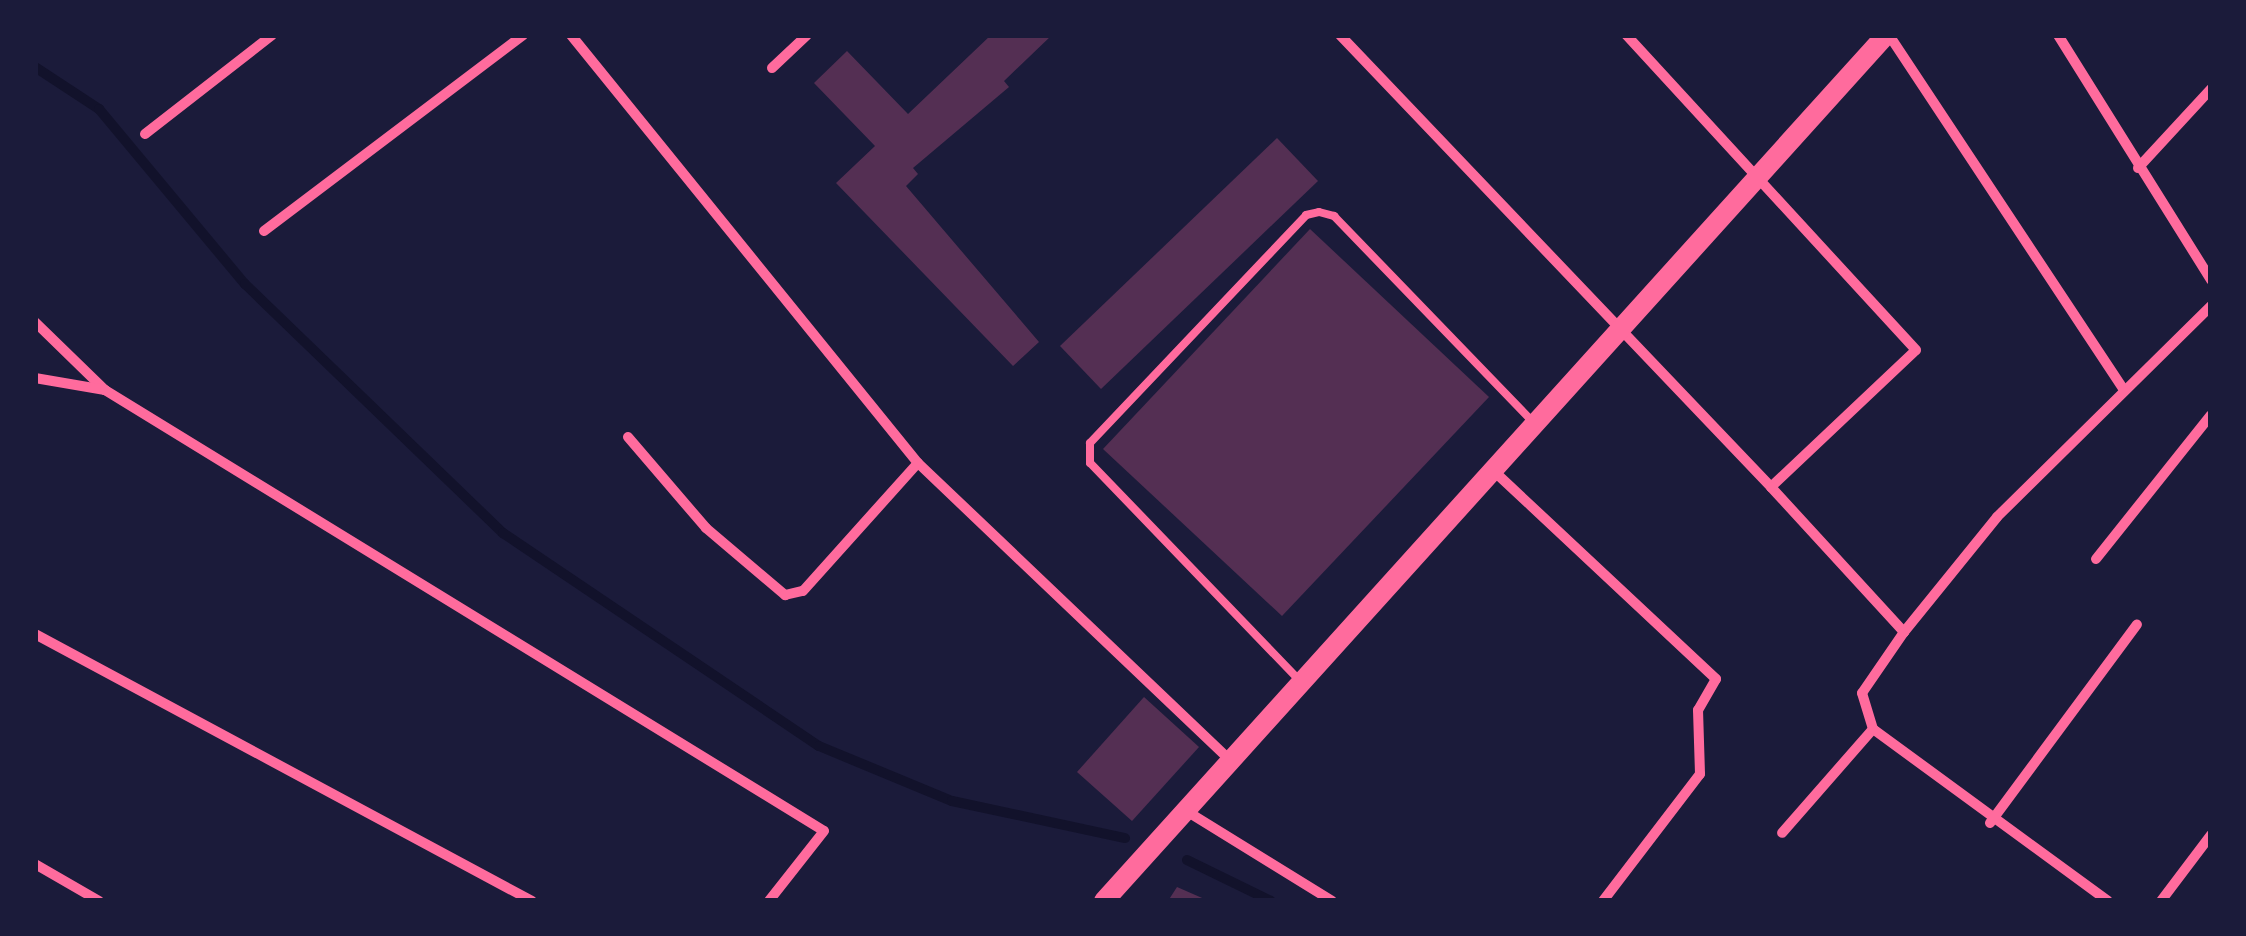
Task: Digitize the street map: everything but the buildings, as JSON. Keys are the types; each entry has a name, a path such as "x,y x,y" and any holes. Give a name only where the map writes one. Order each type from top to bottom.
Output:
{"main road":[{"path":"1104,901 1498,474 1888,35"}],"street":[{"path":"145,134 272,35"},
{"path":"264,230 523,35"},
{"path":"571,35 918,463 1232,763"},
{"path":"772,68 807,35"},
{"path":"1340,35 1904,632"},
{"path":"1626,35 1760,175 1916,350 1771,487"},
{"path":"1888,35 2123,388"},
{"path":"2058,35 2211,280"},
{"path":"2138,168 2211,88"},
{"path":"2108,901 1990,823 1873,729 1862,693 1904,632 1997,517 2123,388 2211,306"},
{"path":"35,322 105,390 824,831 769,901"},
{"path":"35,378 105,390"},
{"path":"2096,560 2211,416"},
{"path":"628,437 706,528 785,595 803,591 918,463"},
{"path":"1498,474 1716,679 1698,710 1700,774 1603,901"},
{"path":"1990,823 2137,624"},
{"path":"35,634 532,901"},
{"path":"1782,833 1873,729"},
{"path":"1188,812 1332,901"},
{"path":"2161,901 2211,836"},
{"path":"35,864 99,901"}],"lane":[{"path":"1304,685 1090,463 1090,443 1306,215 1319,212 1334,216 1538,427"}],"waterway":[{"path":"35,67 99,109 245,284 503,533 819,746 952,801 1125,838"},
{"path":"1187,860 1271,901"}]}
